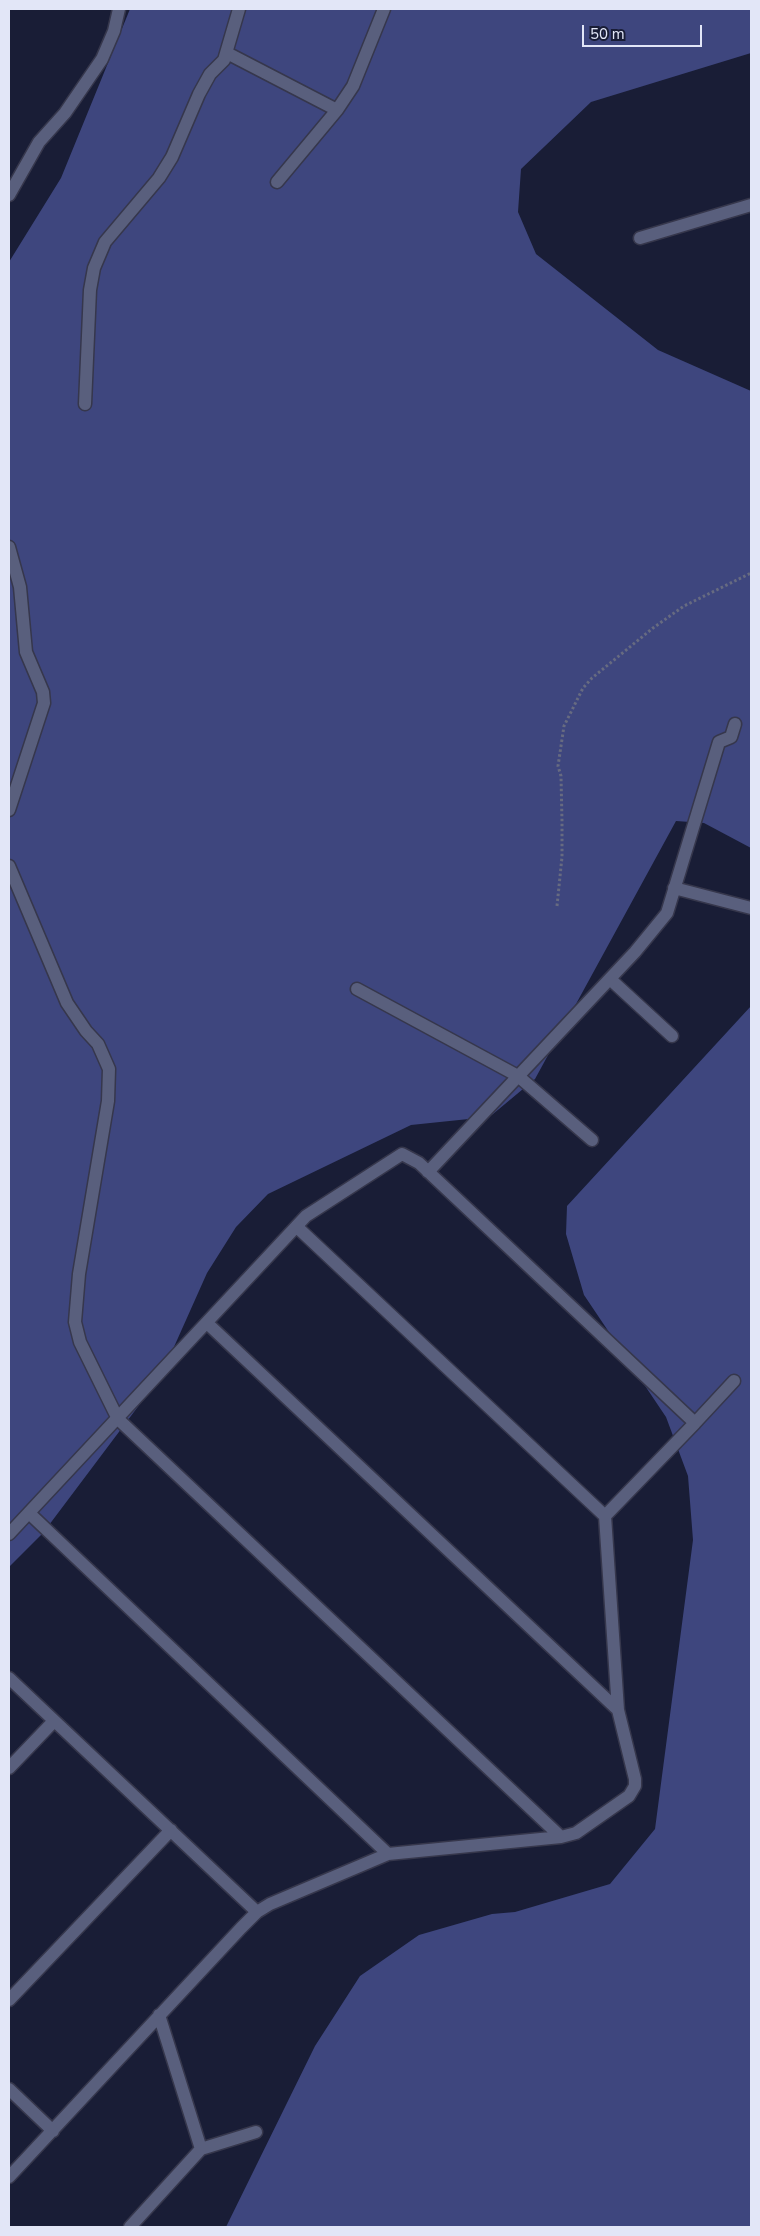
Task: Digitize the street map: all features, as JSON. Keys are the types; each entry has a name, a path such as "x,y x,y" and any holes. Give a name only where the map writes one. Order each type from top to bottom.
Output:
{"street":[{"path":"9,195 39,142 65,113 102,59 114,31 119,9"},
{"path":"86,404 90,290 94,268 105,242 159,178 172,157 199,94 210,74 224,60 239,9"},
{"path":"277,182 337,110 353,86 384,9"},
{"path":"227,53 337,110"},
{"path":"640,238 751,205"},
{"path":"9,547 20,587 26,652 43,692 44,703 9,810"},
{"path":"428,1172 650,936 667,913 719,742 731,737 735,724"},
{"path":"9,866 67,1003 86,1031 98,1044 108,1069 108,1101 79,1274 75,1322 80,1342 118,1419 561,1837"},
{"path":"674,888 751,908"},
{"path":"610,979 672,1036"},
{"path":"357,989 518,1076 592,1140"},
{"path":"9,1534 306,1216 402,1154 419,1163 695,1423"},
{"path":"9,2177 257,1912 270,1904 388,1854 561,1837 576,1833 629,1796 635,1786 635,1779 618,1710 605,1516 297,1227"},
{"path":"206,1323 618,1710"},
{"path":"605,1516 734,1381"},
{"path":"29,1512 388,1854"},
{"path":"9,1678 257,1912"},
{"path":"9,1768 54,1721"},
{"path":"9,2000 171,1830"},
{"path":"159,2015 202,2149"},
{"path":"9,2089 53,2131"},
{"path":"130,2227 202,2149 256,2132"}],"path":[{"path":"556,906 562,857 561,776 558,766 564,726 583,688 592,678 645,634 684,606 751,573"}],"shaded area":[{"path":"130,9 751,9 751,53 591,102 521,169 518,212 536,254 658,350 751,391 751,848 704,823 676,821 535,1079 493,1114 488,1117 411,1125 268,1194 236,1227 207,1273 161,1376 43,1533 9,1567 9,262 61,178"},
{"path":"751,1006 751,2227 226,2227 315,2046 360,1976 419,1935 492,1914 515,1912 610,1884 655,1829 693,1540 688,1476 666,1417 584,1295 566,1234 567,1206"}]}
